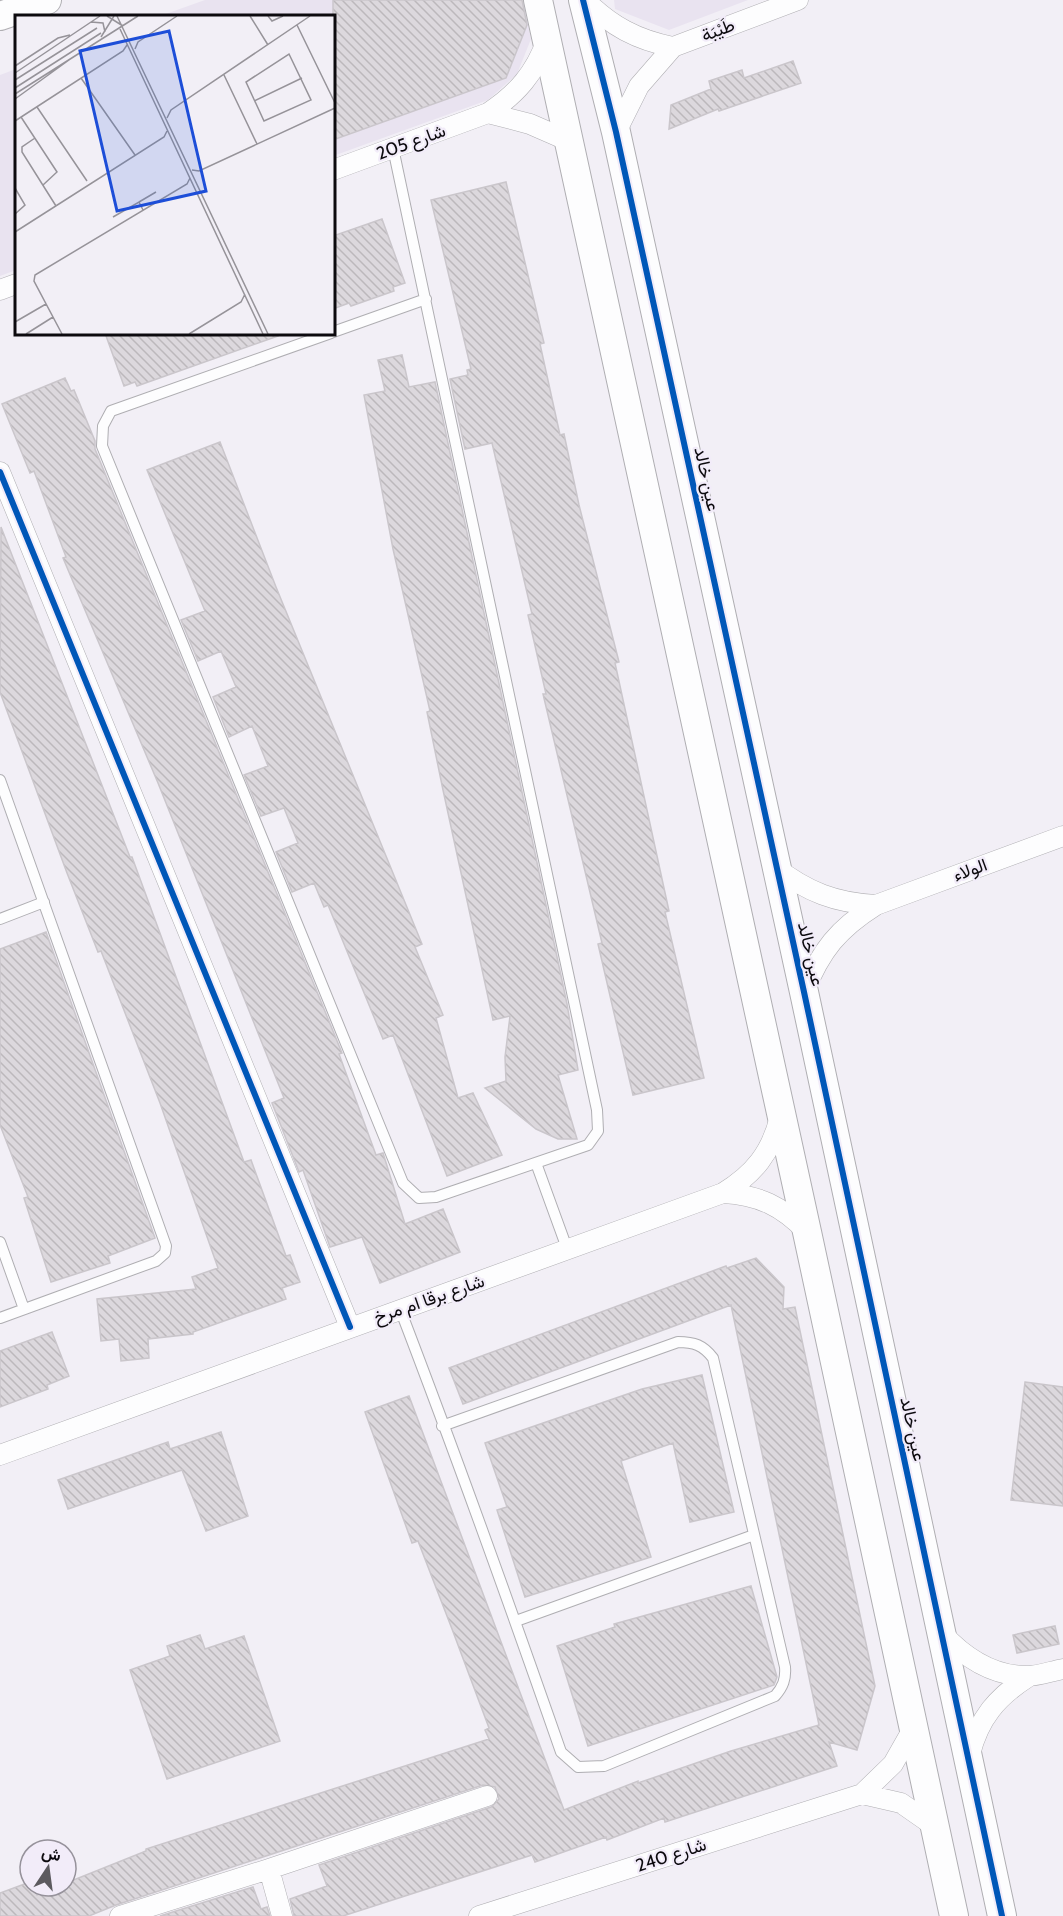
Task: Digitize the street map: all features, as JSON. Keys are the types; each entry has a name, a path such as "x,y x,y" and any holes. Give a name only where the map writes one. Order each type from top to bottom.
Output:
{"street":[{"path":"0,16 47,0"},
{"path":"538,0 954,1916"},
{"path":"584,0 601,16 623,31 647,42 673,47"},
{"name":"عين خالد","path":"584,0 616,132 804,992 1002,1916"},
{"name":"طَيْبَة","path":"616,132 639,86 673,47 798,0"},
{"name":"شارع 205","path":"334,170 488,113 509,100 526,82 539,62 547,39"},
{"path":"488,113 530,124 569,141"},
{"path":"0,290 15,284"},
{"path":"0,472 350,1327"},
{"name":"الولاء","path":"804,992 815,965 831,941 852,921 876,905 1063,836"},
{"name":"الولاء","path":"775,867 797,884 822,896 849,904 876,905"},
{"name":"شارع برقا ام مرخ","path":"0,1455 723,1193 745,1180 762,1161 775,1139 781,1114"},
{"name":"شارع برقا ام مرخ","path":"723,1193 747,1194 770,1202 791,1215 807,1232"},
{"path":"940,1631 957,1650 979,1664 1002,1673 1028,1677"},
{"path":"968,1760 975,1734 987,1711 1005,1691 1028,1677 1063,1669"},
{"name":"شارع 240","path":"479,1916 862,1794 894,1764 914,1726"},
{"path":"862,1794 901,1803 934,1826"},
{"path":"120,1916 487,1796"},
{"path":"269,1869 282,1916"}],"lane":[{"path":"329,334 111,411 103,426 102,446 403,1183 419,1198 436,1197 588,1145 598,1131 597,1110 393,148"},
{"path":"334,332 426,299"},
{"path":"0,780 166,1246 165,1253 156,1261 0,1318"},
{"path":"0,919 44,902"},
{"path":"536,1163 568,1251"},
{"path":"0,1242 24,1309"},
{"path":"400,1309 442,1426 516,1622 561,1752 578,1767 604,1766 775,1696 780,1690 784,1683 785,1667 713,1358 698,1344 678,1342 442,1426"},
{"path":"516,1622 754,1535"}],"shaded area":[{"path":"205,0 523,0 531,39 517,74 488,100 334,156 334,15 163,15"},
{"path":"614,0 748,0 669,30 615,9"},
{"path":"15,69 15,270 0,276 0,75"}],"building":[{"path":"333,0 522,0 527,25 506,78 334,140"},
{"path":"793,61 801,83 719,111 718,109 669,129 671,105 711,89 709,81 742,70 744,78"},
{"path":"506,182 544,343 540,344 560,435 564,434 579,505 619,662 615,663 669,911 665,912 704,1078 633,1095 598,944 602,943 543,694 546,694 528,615 532,614 492,443 465,449 450,379 468,375 467,370 471,369 431,200"},
{"path":"382,219 405,283 393,287 394,291 351,306 349,303 334,309 334,236"},
{"path":"105,334 277,334 278,336 137,386 135,382 124,386"},
{"path":"402,355 409,387 435,382 567,1004 578,1070 558,1075 577,1139 558,1139 536,1129 485,1088 506,1081 505,1057 510,1016 493,1020 427,712 430,711 393,549 364,395 385,391 378,360"},
{"path":"65,378 71,391 74,390 95,441 95,449 342,1053 339,1054 376,1155 383,1153 405,1224 443,1209 460,1252 380,1283 362,1237 330,1247 303,1170 299,1172 272,1103 284,1098 158,783 63,558 66,557 34,471 30,473 2,404"},
{"path":"220,442 276,587 422,944 415,947 443,1015 436,1018 458,1098 473,1093 502,1155 447,1176 393,1035 383,1039 328,905 324,907 314,883 292,892 276,852 298,843 284,808 261,816 244,775 268,766 252,726 229,737 213,697 236,687 221,651 198,661 181,620 205,611 147,470"},
{"path":"1,527 130,857 132,857 244,1162 251,1160 286,1256 290,1255 300,1282 282,1288 286,1299 193,1332 193,1334 148,1339 149,1358 121,1361 119,1339 101,1341 97,1299 196,1289 192,1277 218,1268 160,1103 101,951 98,952 67,873 0,692"},
{"path":"46,932 155,1238 108,1256 110,1263 51,1282 24,1198 28,1197 0,1125 0,949"},
{"path":"756,1258 784,1287 783,1309 795,1307 875,1686 857,1750 829,1742 837,1766 665,1822 664,1818 607,1840 606,1837 535,1862 532,1855 343,1916 294,1916 290,1899 327,1886 319,1865 491,1807 499,1799 495,1787 483,1785 116,1905 89,1916 0,1916 0,1893 18,1886 18,1898 78,1898 78,1878 146,1851 146,1849 489,1739 485,1730 489,1728 452,1629 418,1541 412,1543 365,1412 409,1396 564,1810 638,1781 638,1783 731,1751 819,1725 731,1305 463,1404 449,1368 726,1266 727,1268"},
{"path":"52,1332 69,1376 47,1385 48,1389 0,1407 0,1351"},
{"path":"702,1375 734,1512 690,1522 673,1443 621,1461 651,1557 525,1597 497,1510 507,1507 485,1443 642,1389"},
{"path":"1025,1382 1063,1387 1063,1506 1011,1500"},
{"path":"221,1432 248,1516 206,1531 182,1470 68,1509 58,1480 168,1442 170,1449"},
{"path":"751,1586 777,1677 774,1685 588,1746 557,1646 615,1627 614,1624"},
{"path":"1055,1626 1059,1644 1017,1653 1013,1635"},
{"path":"200,1635 205,1649 244,1636 280,1741 167,1779 130,1670 170,1656 167,1646"},
{"path":"253,1887 261,1909 267,1907 270,1916 160,1916"}],"cycle path":[{"path":"583,0 616,132 804,992 1002,1916"},
{"path":"0,472 350,1327"}]}
